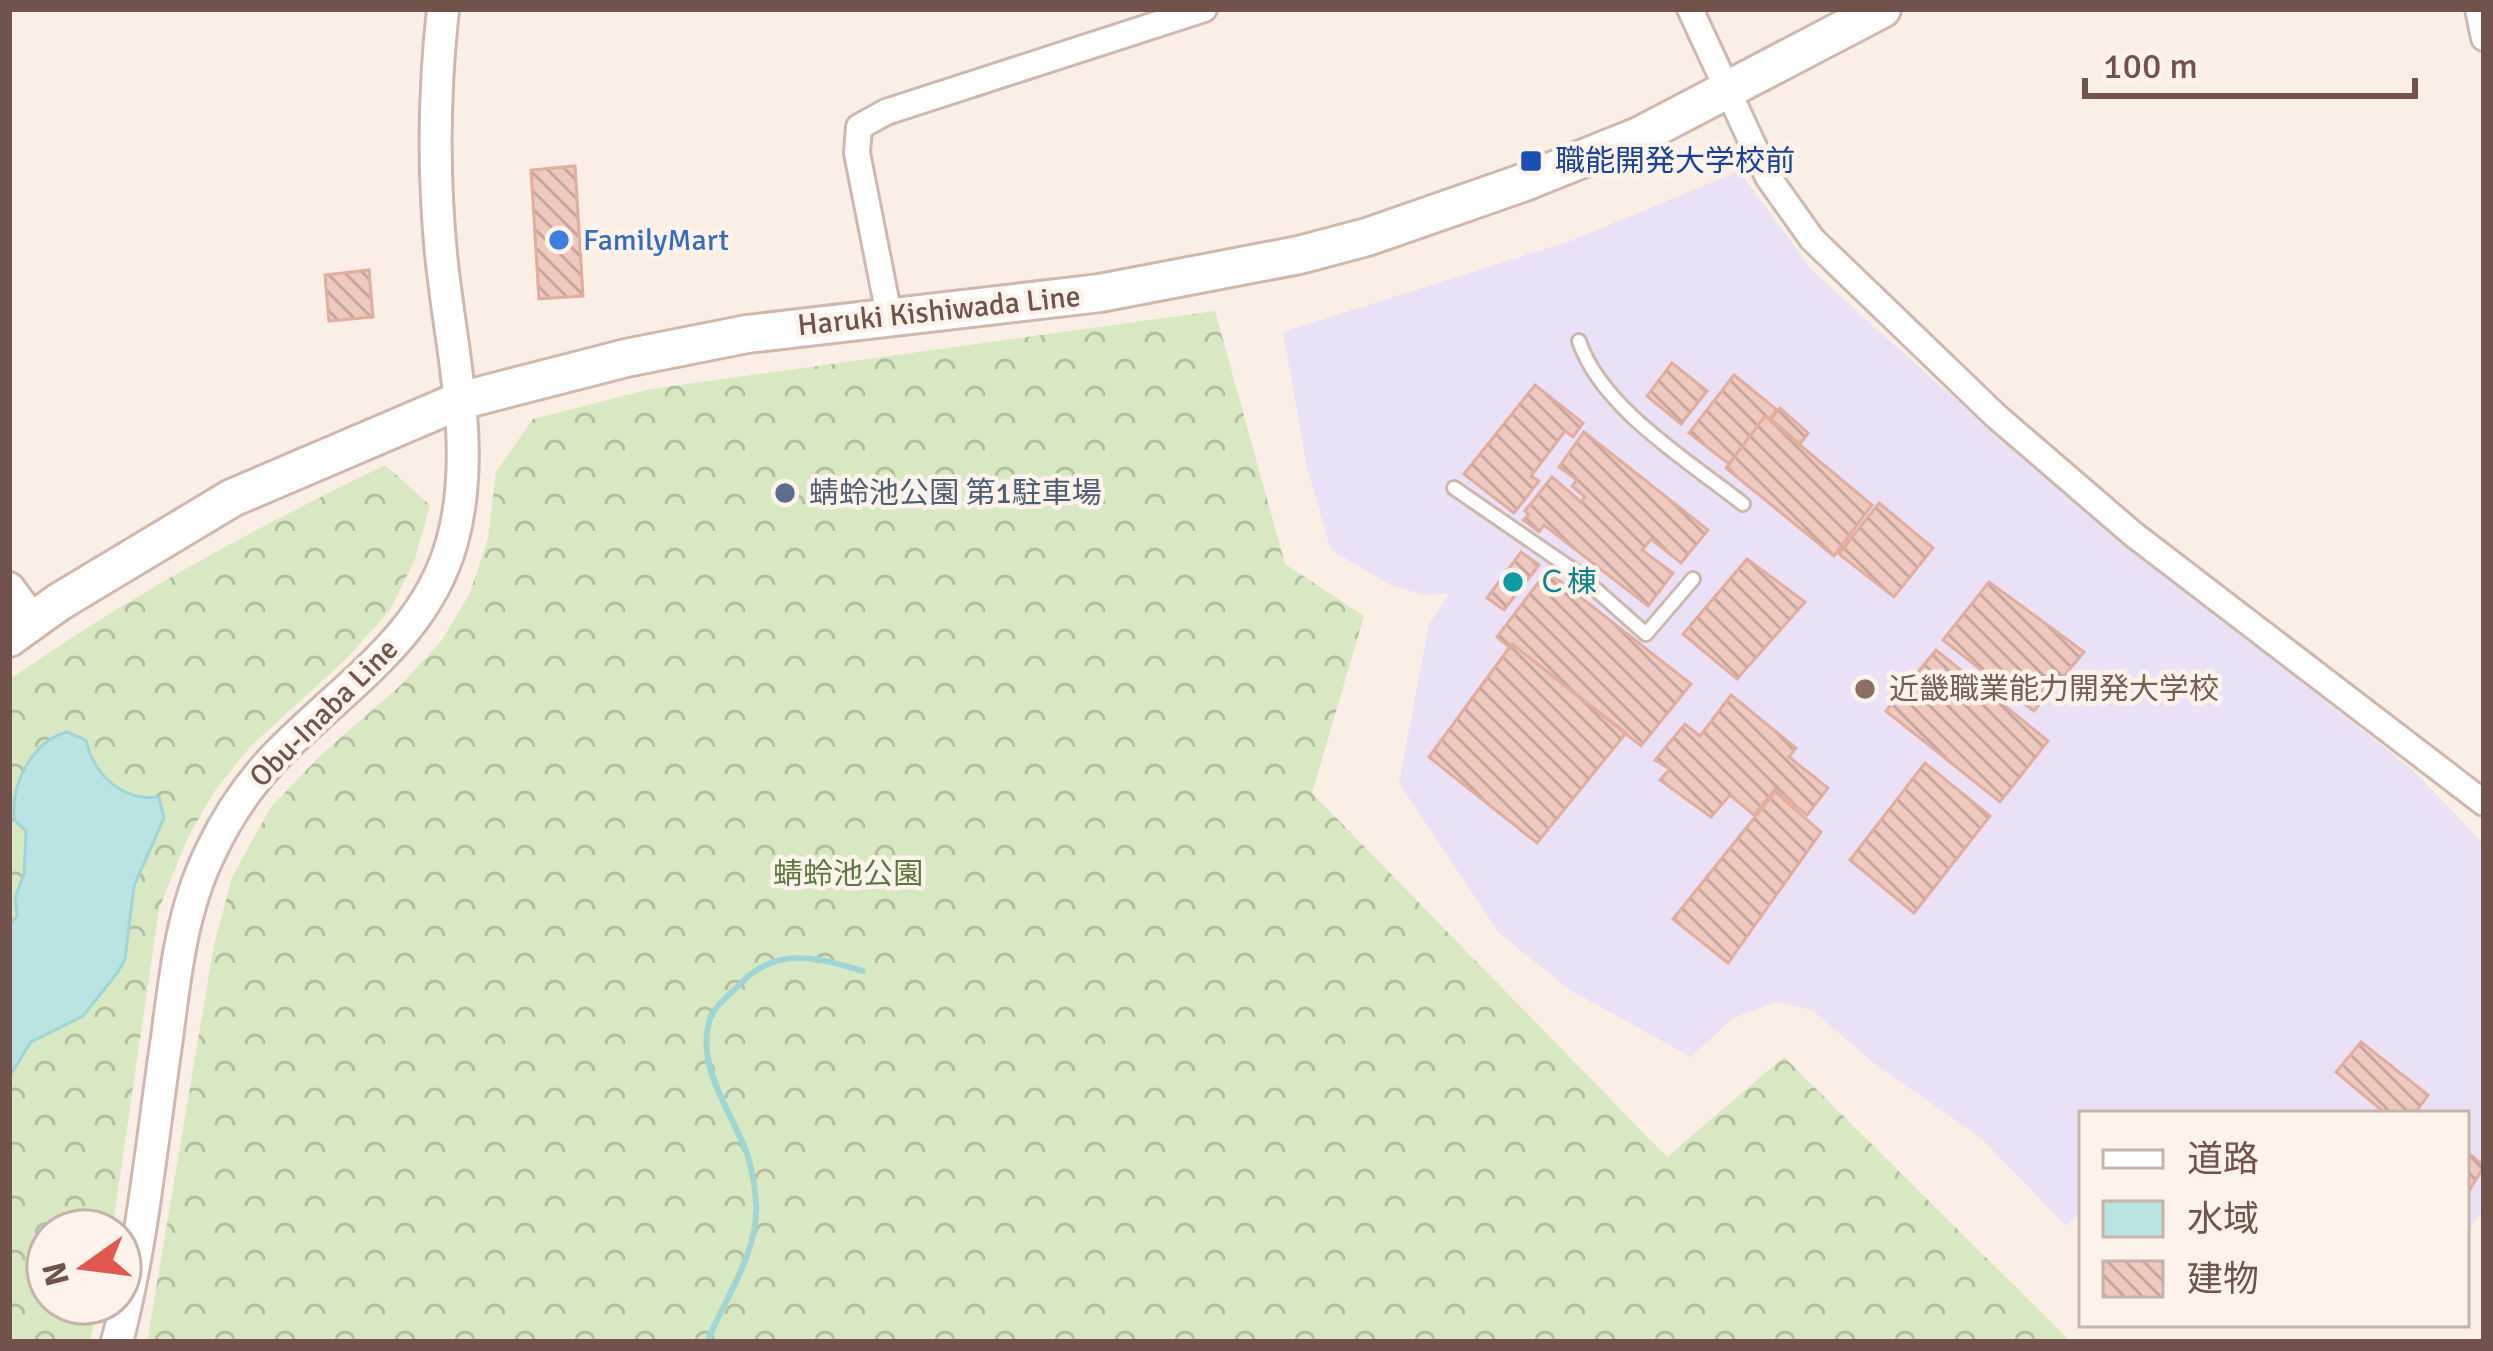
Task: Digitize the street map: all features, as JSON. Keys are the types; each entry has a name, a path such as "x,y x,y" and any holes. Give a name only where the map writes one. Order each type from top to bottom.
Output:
{"main road":[{"name":"Haruki Kishiwada Line","path":"21,630 232,497 459,401 645,354 747,334 1100,293 1299,255 1367,237 1592,157 1730,91 1882,9"}],"street":[{"name":"Obu-Inaba Line","path":"117,1342 145,1202 177,961 198,880 248,788 276,756 387,654 436,585 452,542 460,502 463,431 436,195 435,101 443,9"},
{"path":"889,315 857,152 859,127 886,112 1153,17 1204,9"},
{"path":"1690,9 1768,177 1812,239 1906,331 2133,535 2484,803"},
{"path":"2478,9 2484,38"},
{"path":"9,588 21,630"}],"lane":[{"path":"1580,341 1586,362 1632,416 1743,504"},
{"path":"1454,488 1576,572 1646,634 1693,579"}],"shaded area":[{"name":"近畿職業能力開発大学校","path":"1739,171 1812,270 1901,351 2071,500 2413,770 2484,844 2484,1209 2469,1230 2469,1111 2079,1111 2079,1213 2066,1226 1981,1138 1875,1064 1812,1010 1777,1002 1733,1018 1691,1057 1570,990 1499,933 1399,783 1429,624 1450,593 1424,595 1392,586 1331,550 1307,467 1283,332 1573,240"}],"green space":[{"name":"蜻蛉池公園","path":"1215,311 1285,564 1364,616 1312,793 1667,1157 1784,1057 2071,1342 147,1342 214,945 232,877 271,807 442,640 470,593 488,538 496,472 533,419 651,389"},
{"path":"385,465 430,505 415,559 390,610 347,658 251,746 216,789 188,837 159,909 116,1207 24,1207 24,1327 93,1327 90,1342 9,1342 9,680 192,565"}],"water":[{"path":"67,732 86,740 95,764 112,783 133,795 159,797 164,818 134,886 125,959 118,972 83,1016 31,1042 9,1077 9,924 17,916 15,898 24,874 26,831 15,821 15,794 34,755"}],"building":[{"path":"575,166 583,296 539,299 531,170"},
{"path":"369,270 373,317 329,321 325,275"},
{"path":"1672,363 1707,391 1681,424 1647,396"},
{"path":"1734,375 1777,410 1770,419 1765,416 1729,464 1689,433"},
{"path":"1535,385 1583,423 1573,437 1565,431 1531,476 1539,481 1514,513 1464,474"},
{"path":"1780,408 1808,433 1800,444 1771,419"},
{"path":"1765,416 1872,505 1834,556 1726,468"},
{"path":"1584,432 1708,530 1681,563 1651,539 1642,550 1673,573 1648,606 1544,525 1539,532 1523,520 1552,477 1581,502 1585,497 1572,486 1577,480 1559,467"},
{"path":"1879,503 1933,548 1894,597 1839,554"},
{"name":"Ｃ棟","path":"1521,552 1539,565 1504,610 1487,598"},
{"path":"1747,559 1805,602 1737,679 1683,634"},
{"path":"1547,571 1691,684 1641,746 1497,637"},
{"path":"1989,582 2084,652 2034,711 1943,640"},
{"path":"1512,644 1626,733 1537,843 1429,757"},
{"path":"1936,650 2048,741 2000,802 1886,711"},
{"path":"1731,695 1796,748 1789,757 1828,788 1807,815 1775,789 1754,815 1730,795 1711,817 1660,780 1670,769 1655,760 1685,724 1700,736"},
{"path":"1925,763 1990,816 1914,913 1850,860"},
{"path":"1775,792 1821,832 1728,963 1673,919"},
{"path":"2361,1042 2428,1095 2420,1111 2382,1111 2336,1072"},
{"path":"2469,1154 2484,1166 2469,1191"}],"waterway":[{"path":"707,1342 747,1257 756,1203 747,1154 710,1068 707,1033 711,1016 742,982 770,963 815,959 863,971"}],"place":[{"name":"職能開発大学校前","path":"1531,161"},
{"name":"FamilyMart","path":"559,240"},
{"name":"蜻蛉池公園 第1駐車場","path":"785,493"},
{"name":"Ｃ棟","path":"1513,582"},
{"name":"近畿職業能力開発大学校","path":"1865,689"}]}
